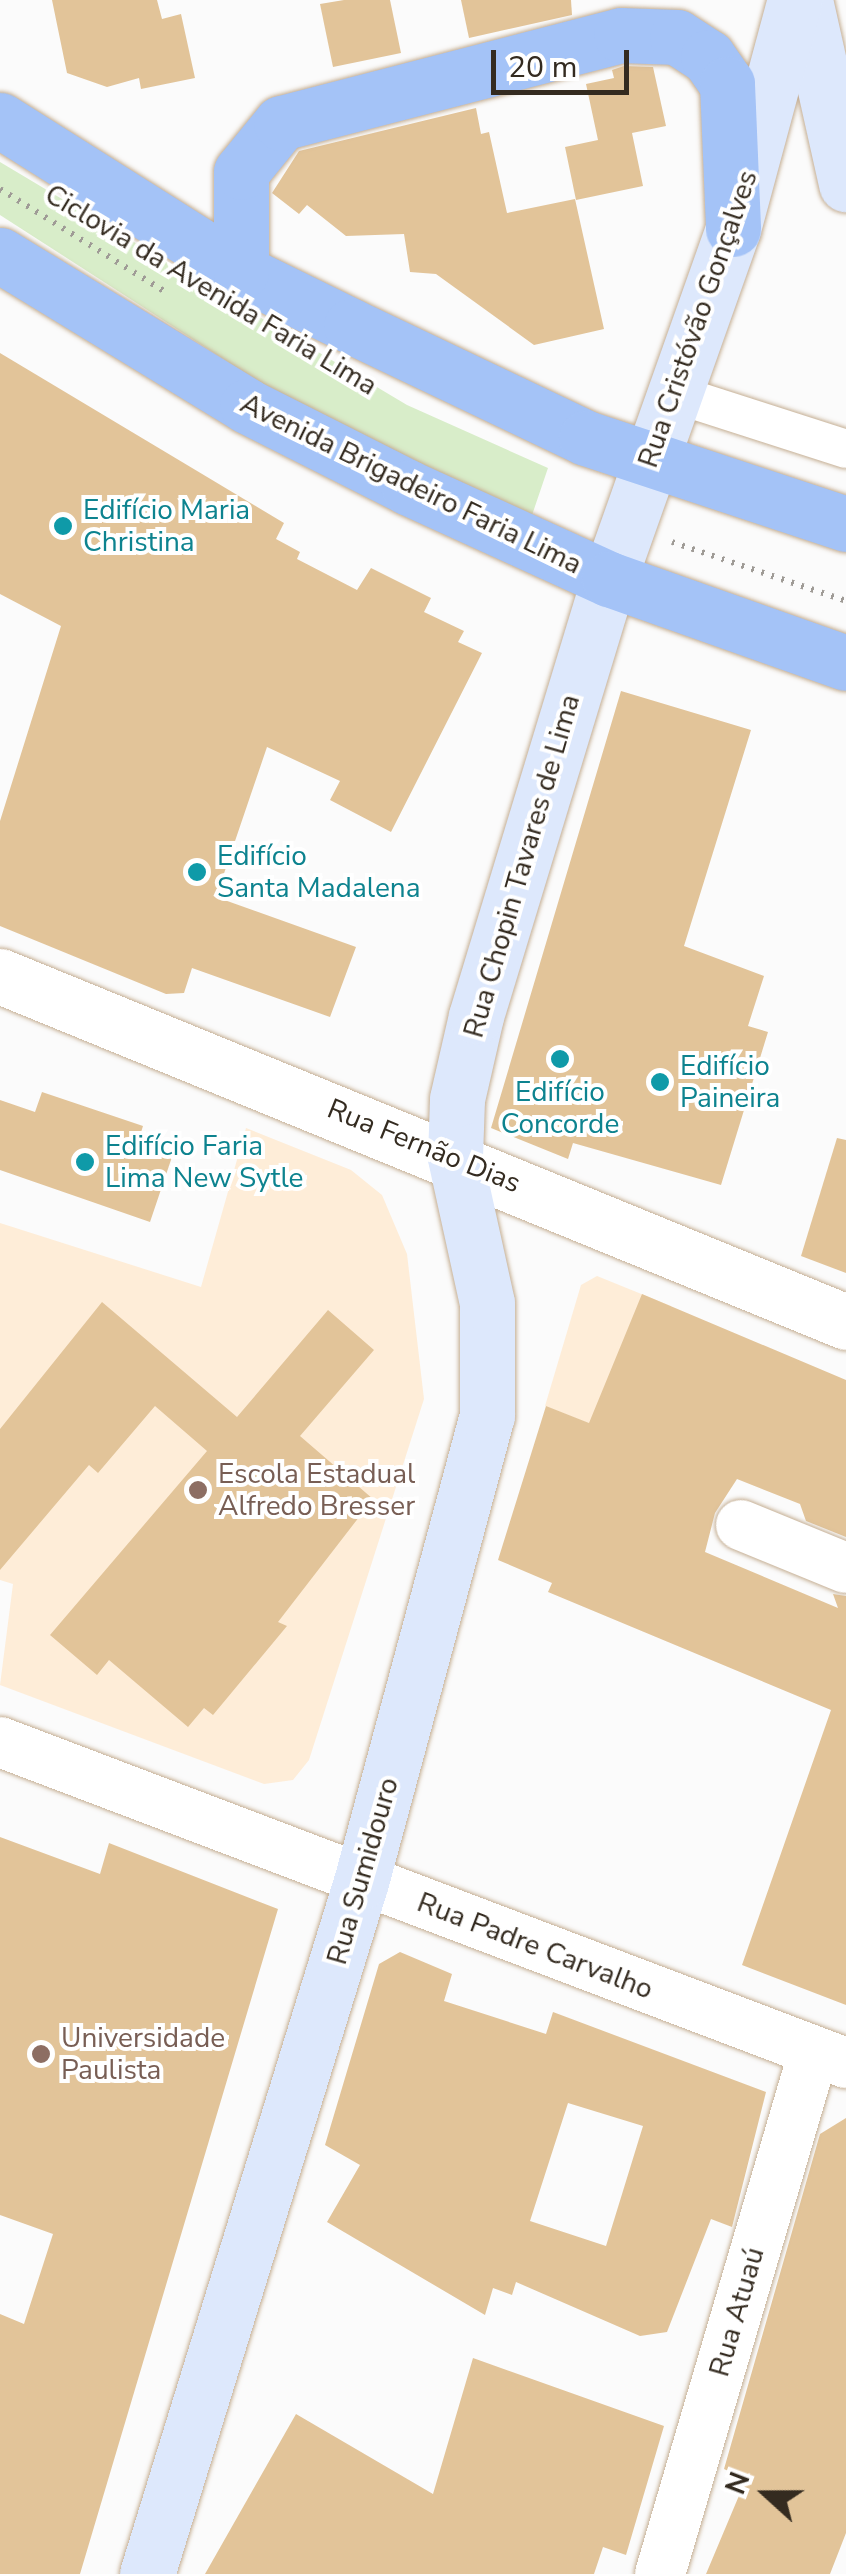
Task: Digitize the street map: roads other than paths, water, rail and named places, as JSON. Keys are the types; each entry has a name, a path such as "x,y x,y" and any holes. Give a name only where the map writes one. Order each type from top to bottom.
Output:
{"highway":[{"path":"241,272 241,172 281,123 621,35 677,37 708,58 727,84 733,229"},
{"path":"0,120 241,272 650,462 846,524"},
{"name":"Avenida Brigadeiro Faria Lima","path":"0,256 328,449 609,579 846,663"}],"main road":[{"name":"Rua Cristóvão Gonçalves","path":"609,579 733,229 795,0"},
{"path":"804,0 846,184"},
{"name":"Rua Chopin Tavares de Lima","path":"455,1157 456,1098 476,1016 609,579"},
{"name":"Rua Sumidouro","path":"147,2574 361,1882 487,1416 487,1303 455,1157"}],"street":[{"path":"675,394 846,449"},
{"name":"Rua Fernão Dias","path":"0,976 455,1157 846,1322"},
{"path":"741,1525 846,1568"},
{"name":"Rua Padre Carvalho","path":"0,1742 830,2057"},
{"name":"Rua Atuaú","path":"660,2574 830,2057"}],"place":[{"name":"Edifício Maria Christina","path":"63,526"},
{"name":"Edifício Santa Madalena","path":"197,872"},
{"name":"Edifício Concorde","path":"560,1059"},
{"name":"Edifício Paineira","path":"660,1082"},
{"name":"Edifício Faria Lima New Sytle","path":"85,1162"},
{"name":"Escola Estadual Alfredo Bresser","path":"198,1490"},
{"name":"Universidade Paulista","path":"41,2054"}]}
